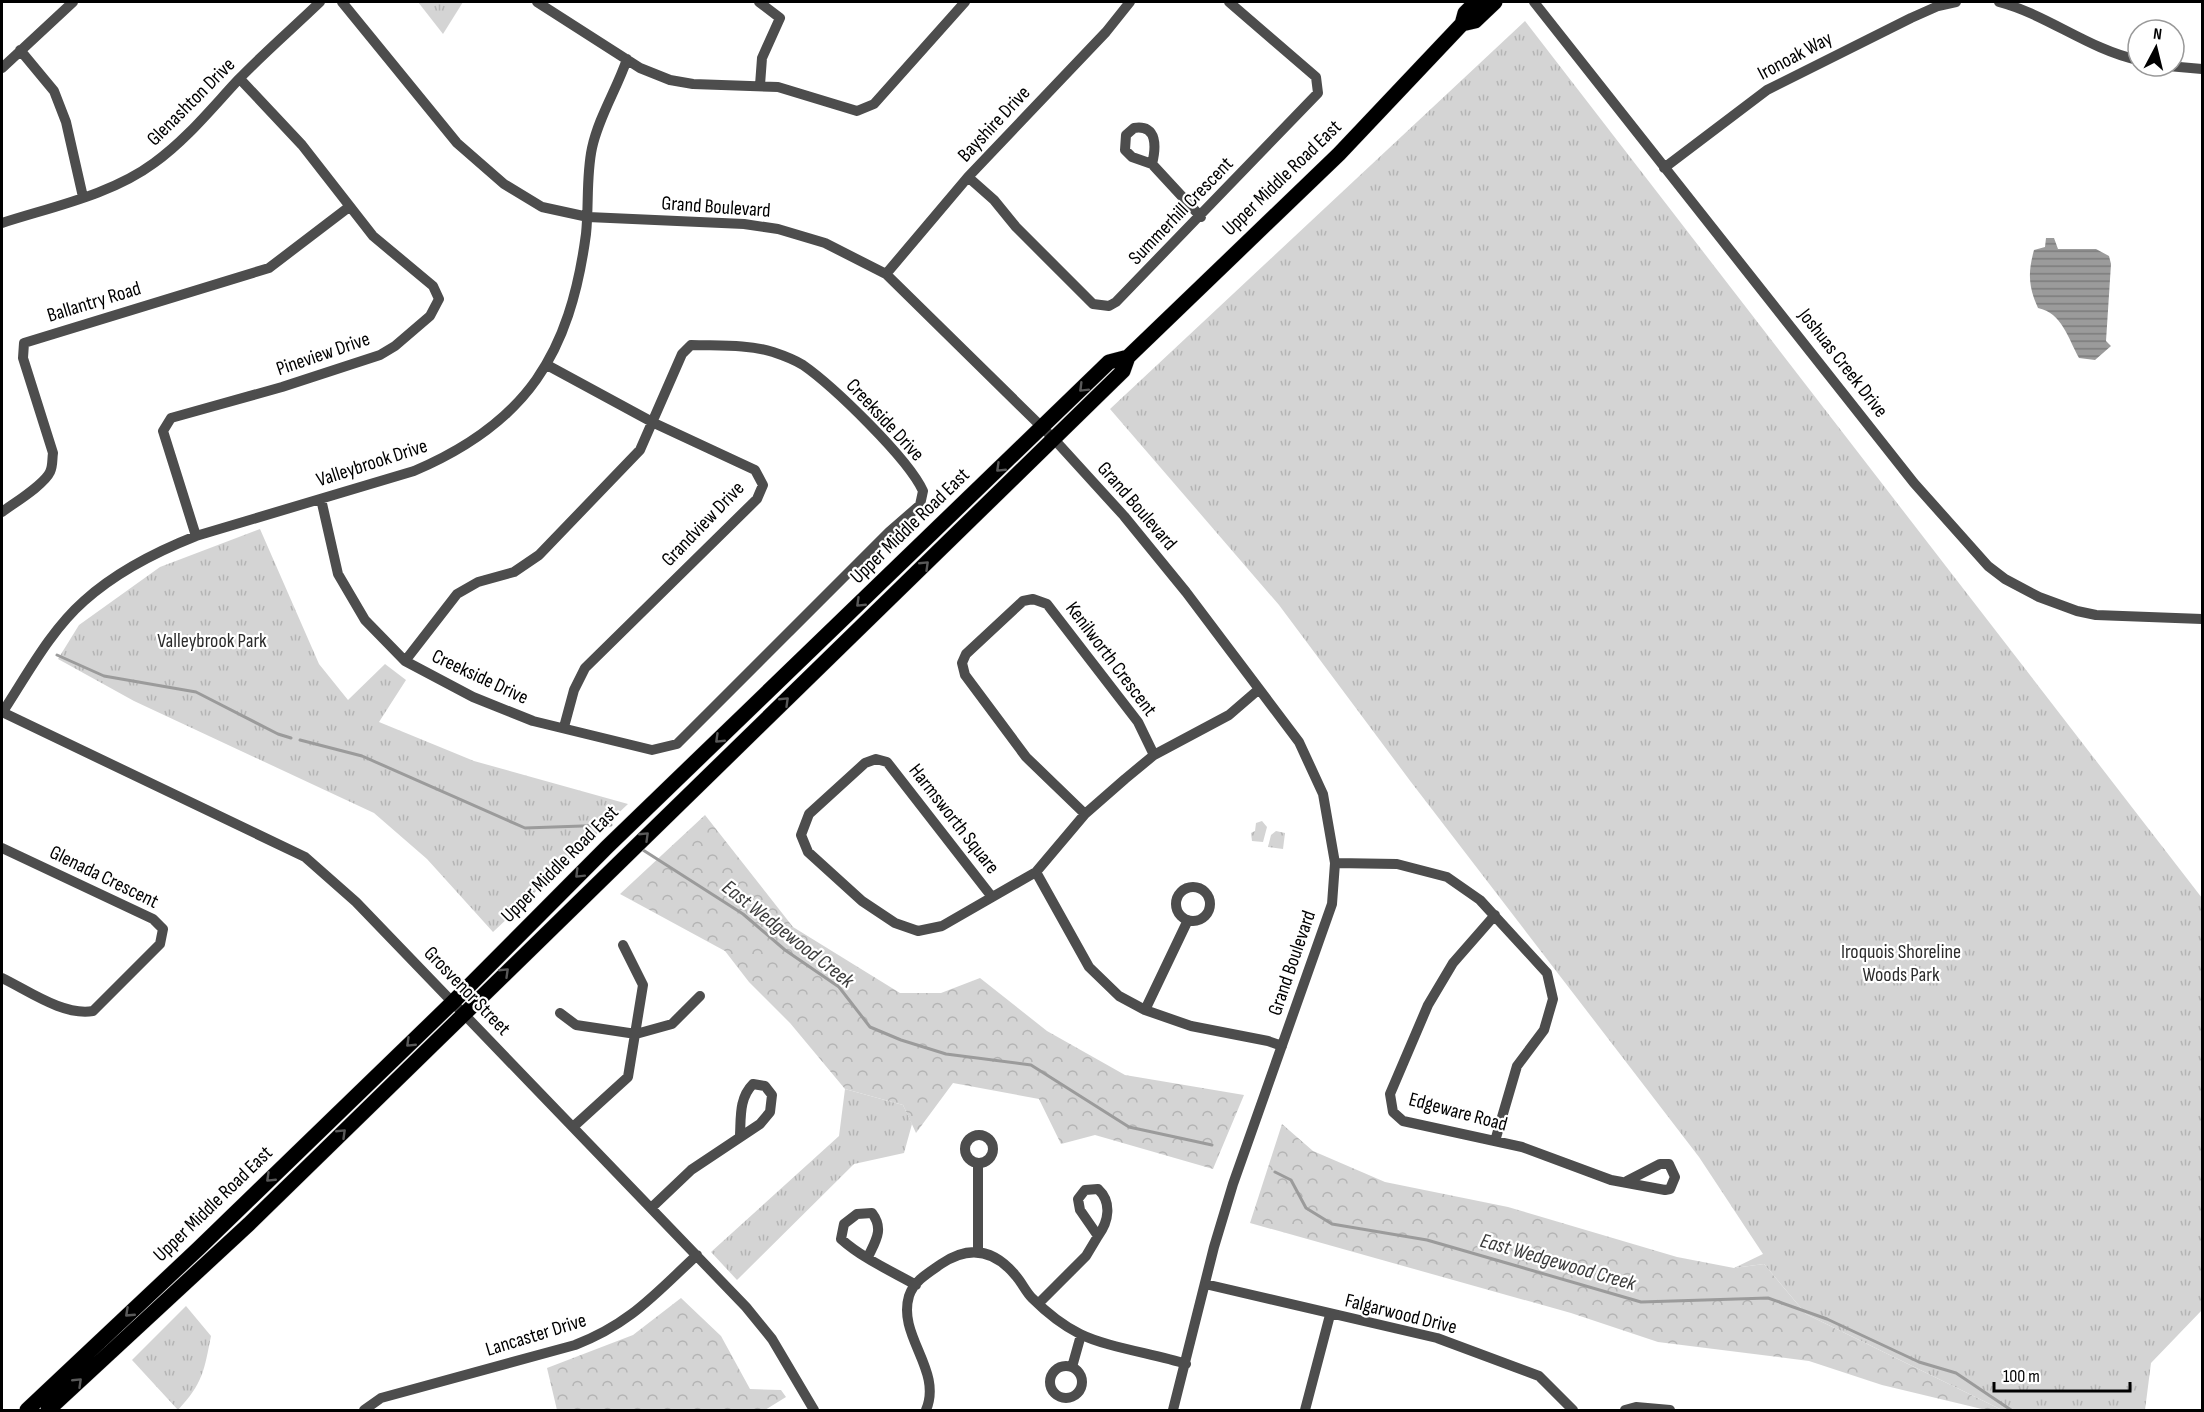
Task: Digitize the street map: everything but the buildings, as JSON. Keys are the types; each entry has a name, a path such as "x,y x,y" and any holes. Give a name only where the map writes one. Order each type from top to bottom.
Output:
{"main road":[{"name":"Upper Middle Road East","path":"48,1410 249,1224 458,1007 607,847 1048,433 1108,362 1128,357 1339,154 1462,24 1465,13 1476,2"},
{"name":"Upper Middle Road East","path":"1462,24 1475,21 1495,2"},
{"name":"Upper Middle Road East","path":"27,1410 458,1007"}],"street":[{"path":"2,68 73,2"},
{"name":"Glenashton Drive","path":"2,222 83,197 119,183 153,164 191,131 240,79 320,2"},
{"name":"Grand Boulevard","path":"342,2 465,150 504,184 542,207 588,217 744,224 778,229 825,243 886,274 1048,433 1124,516 1179,583 1299,742 1323,794 1335,863 1332,904 1233,1184 1173,1410"},
{"path":"537,2 640,68 670,80 693,84 778,87 847,110 866,109 965,2"},
{"path":"759,2 780,18 762,58 760,85"},
{"name":"Bayshire Drive","path":"886,274 968,177 1106,32 1130,2"},
{"name":"Summerhill Crescent","path":"968,177 994,200 1016,227 1093,304 1100,306 1116,302 1201,217 1318,93 1316,77 1229,2"},
{"name":"Joshuas Creek Drive","path":"1534,2 1914,483 1988,566 2005,579 2039,597 2077,611 2096,615 2202,619"},
{"name":"Ironoak Way","path":"1664,168 1767,90 1911,18 1938,6 1956,2"},
{"path":"1999,2 2024,10 2108,51 2126,56"},
{"path":"20,50 54,91 66,122 83,197"},
{"name":"Valleybrook Drive","path":"2,712 49,641 84,601 150,558 196,536 414,471 444,458 472,441 507,412 547,365 564,334 574,299 588,217 592,150 598,125 627,59"},
{"path":"2186,68 2202,69"},
{"name":"Pineview Drive","path":"196,536 163,431 171,418 282,387 380,355 396,346 430,316 439,299 433,286 373,236 302,146 240,79"},
{"path":"1152,164 1201,217"},
{"name":"Ballantry Road","path":"2,513 44,479 50,472 52,463 52,453 23,358 24,343 269,268 349,207"},
{"name":"Creekside Drive","path":"321,499 338,574 365,620 405,661 473,697 533,721 652,750 677,744 880,540 920,505 922,491 918,482 896,454 830,387 800,363 772,352 744,347 691,345 682,354 654,423 640,450 539,555 514,572 478,582 457,594 405,661"},
{"name":"Grandview Drive","path":"547,365 654,423 755,470 763,485 757,499 585,668 574,690 564,727"},
{"name":"Kenilworth Crescent","path":"1085,814 1026,757 965,675 962,663 966,654 1023,601 1033,599 1047,604 1138,722 1154,755"},
{"name":"Harmsworth Square","path":"992,897 887,762 876,759 865,763 809,814 801,835 808,852 862,901 895,923 918,931 942,926 1036,872 1085,814 1154,755 1229,715 1258,690"},
{"name":"Grosvenor Street","path":"2,712 305,857 356,902 697,1255 766,1331 814,1410"},
{"name":"Glenada Crescent","path":"2,848 153,919 163,929 160,944 93,1011 73,1011 2,978"},
{"path":"1335,863 1397,864 1447,877 1480,900 1547,973 1553,999 1544,1030 1517,1066 1495,1141"},
{"path":"1036,872 1089,966 1119,996 1145,1010 1191,1026 1268,1041 1282,1046"},
{"name":"Edgeware Road","path":"1495,915 1441,982 1428,1005 1390,1094 1393,1112 1403,1120 1522,1147 1611,1180 1627,1181"},
{"path":"1145,1010 1188,920"},
{"path":"573,1126 628,1077 643,985 624,945"},
{"path":"560,1013 576,1024 636,1034 672,1024 700,996"},
{"path":"651,1208 691,1170 732,1146 740,1135 760,1124 770,1112 772,1095 765,1086 753,1084 747,1090 742,1101 740,1135"},
{"path":"978,1163 978,1251"},
{"path":"1039,1303 1086,1256 1098,1236"},
{"path":"926,1410 931,1385 929,1373 908,1315 909,1296 921,1278 952,1257 978,1251 988,1254 1015,1274 1039,1303 1081,1335 1185,1364"},
{"name":"Lancaster Drive","path":"364,1410 381,1398 575,1345 602,1334 628,1319 697,1255"},
{"path":"868,1257 916,1285"},
{"name":"Falgarwood Drive","path":"1205,1284 1330,1315 1437,1338 1539,1376 1573,1410"},
{"path":"1305,1410 1330,1315"},
{"path":"1072,1367 1081,1335"},
{"path":"1625,1410 1636,1407 1670,1410"}],"green space":[{"path":"418,2 463,2 443,34"},
{"name":"Iroquois Shoreline Woods Park","path":"1525,21 2202,898 2202,1310 2151,1363 2145,1410 2002,1410 1806,1314 1764,1264 1734,1268 1763,1254 1699,1157 1411,782 1279,605 1110,409"},
{"name":"Valleybrook Park","path":"260,529 319,664 348,700 385,664 406,680 379,722 474,761 628,804 493,932 427,859 374,813 134,701 58,659 79,625 160,567"},
{"path":"705,815 793,927 900,993 941,993 980,978 1047,1031 1125,1075 1244,1095 1213,1169 1095,1135 1061,1144 1039,1099 953,1083 916,1133 903,1105 845,1089 790,1023 749,982 725,951 620,894"},
{"path":"1262,821 1267,827 1263,842 1252,841 1251,833 1255,831 1256,823"},
{"path":"1276,831 1285,833 1283,849 1268,847 1271,835"},
{"path":"845,1089 903,1105 912,1124 904,1153 854,1164 737,1280 711,1252 839,1136"},
{"path":"1282,1124 1313,1151 1385,1182 1508,1207 1677,1257 1734,1268 1764,1264 1806,1314 2002,1410 1986,1410 1882,1385 1809,1361 1658,1342 1571,1313 1250,1223"},
{"path":"681,1298 721,1336 750,1389 781,1390 786,1397 765,1410 557,1410 547,1368 633,1335"},
{"path":"186,1306 211,1336 198,1384 178,1410 132,1360"}],"shaded area":[{"path":"2046,238 2054,238 2058,249 2096,249 2109,256 2111,264 2106,341 2111,346 2095,360 2079,358 2059,321 2053,315 2038,308 2031,286 2031,265 2034,250 2045,247"}],"waterway":[{"name":"East Wedgewood Creek","path":"57,655 104,676 196,692 278,734 291,738"},
{"name":"East Wedgewood Creek","path":"300,740 362,756 525,828 611,825"},
{"name":"East Wedgewood Creek","path":"643,850 743,914 785,950 839,987 870,1027 901,1040 946,1054 1031,1065 1129,1127 1212,1145"},
{"name":"East Wedgewood Creek","path":"1275,1172 1291,1180 1306,1208 1332,1224 1427,1240 1641,1302 1768,1298 1827,1319 1919,1362 1956,1373 2011,1410"}]}
